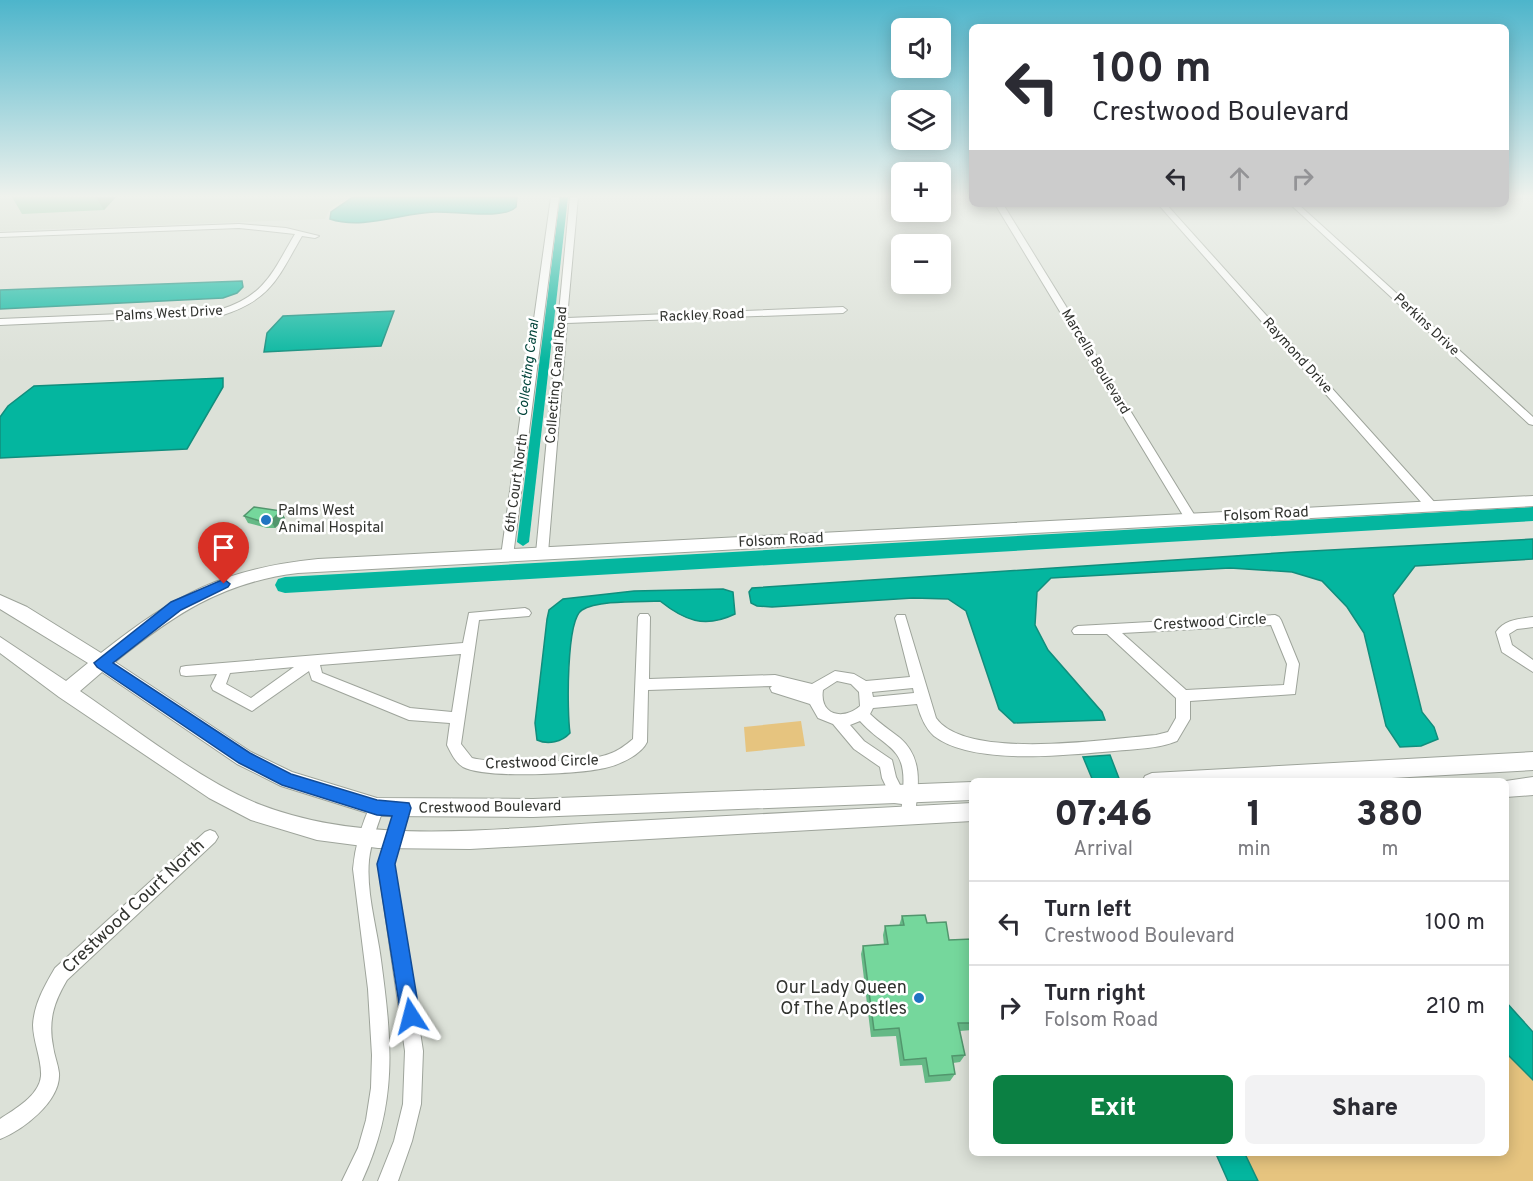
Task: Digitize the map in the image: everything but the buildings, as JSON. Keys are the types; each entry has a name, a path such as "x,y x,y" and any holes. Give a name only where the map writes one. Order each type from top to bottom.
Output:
{"main road":[{"name":"Folsom Road","path":"65,692 176,606 239,578 318,565 1533,501"},
{"name":"Crestwood Boulevard","path":"0,602 21,612 102,663 244,758 288,780 377,807 533,808 967,791"},
{"name":"Crestwood Boulevard","path":"0,644 65,692 202,784 258,813 366,837 501,838 969,812"},
{"path":"1225,778 1533,761"},
{"path":"1509,788 1533,786"}],"street":[{"name":"Palms West Drive","path":"0,322 220,312 237,309 250,303 267,290 289,252"},
{"name":"6th Court North","path":"507,556 548,252"},
{"name":"Collecting Canal Road","path":"542,554 569,252"},
{"name":"Marcella Boulevard","path":"1028,252 1191,519"},
{"name":"Raymond Drive","path":"1205,252 1433,508"},
{"name":"Perkins Drive","path":"1347,252 1533,422"},
{"name":"Rackley Road","path":"562,321 843,310"},
{"name":"Crestwood Circle","path":"525,613 473,616 454,745 460,757 469,763 490,768 604,762 626,753 640,742 644,617"},
{"path":"902,618 928,719 941,733 962,744 1011,750 1156,741 1172,737 1183,719 1183,696 1108,628"},
{"name":"Crestwood Circle","path":"1078,631 1275,620 1293,664 1290,690 1183,696"},
{"path":"1533,622 1514,624 1502,632 1506,648 1533,667"},
{"path":"186,671 468,648"},
{"path":"226,668 218,686 252,705 312,661"},
{"path":"312,661 317,676 409,714 457,717"},
{"path":"642,685 759,682 817,691 835,676 844,676 865,700 871,726 906,753 911,777 904,794"},
{"path":"838,721 848,721 865,700 920,690"},
{"path":"817,691 823,714 838,721 859,745 886,764 889,778 904,794 908,815"},
{"path":"352,1181 370,1138 378,1108 382,1060 379,1015 361,869 366,837 377,807"},
{"path":"388,1181 403,1141 412,1104 414,1051 386,864 403,808"},
{"name":"Crestwood Court North","path":"0,1130 34,1106 46,1090 50,1075 41,1017 46,1000 61,974 210,837"}],"shaded area":[{"path":"242,281 243,287 237,293 223,298 0,309 0,290"},
{"path":"394,311 381,346 264,352 267,333 283,316"},
{"path":"223,378 223,387 187,449 0,458 0,417 8,406 34,386"},
{"path":"1533,539 1533,559 1415,566 1393,595 1422,712 1434,727 1438,739 1421,746 1400,747 1386,726 1364,633 1347,607 1322,581 1292,572 1230,568 1051,578 1037,592 1035,625 1048,650 1102,712 1105,720 1014,723 999,709 966,611 948,599 913,598 772,607 757,606 751,603 749,592 752,588 1293,552"},
{"path":"723,589 733,592 735,614 714,621 686,617 660,601 609,603 582,610 577,617 570,648 568,707 570,733 555,742 537,740 535,723 549,610 563,599 634,591"},
{"path":"801,721 805,746 746,752 744,727"},
{"path":"1110,755 1119,778 1092,778 1083,757"},
{"path":"1509,1005 1533,1032 1533,1080 1509,1056"},
{"path":"1509,1056 1533,1080 1533,1181 1258,1181 1246,1156 1509,1156"},
{"path":"1217,1156 1246,1156 1258,1181 1228,1181"}],"waterway":[{"name":"Collecting Canal","path":"523,542 557,252"},
{"path":"285,585 1533,514"}],"place":[{"name":"Palms West Animal Hospital","path":"266,520"},
{"name":"Our Lady Queen Of The Apostles","path":"919,998"}],"route":[{"path":"224,584 176,606 102,663 244,758 288,780 377,807 403,808 386,864 411,1016"}]}
